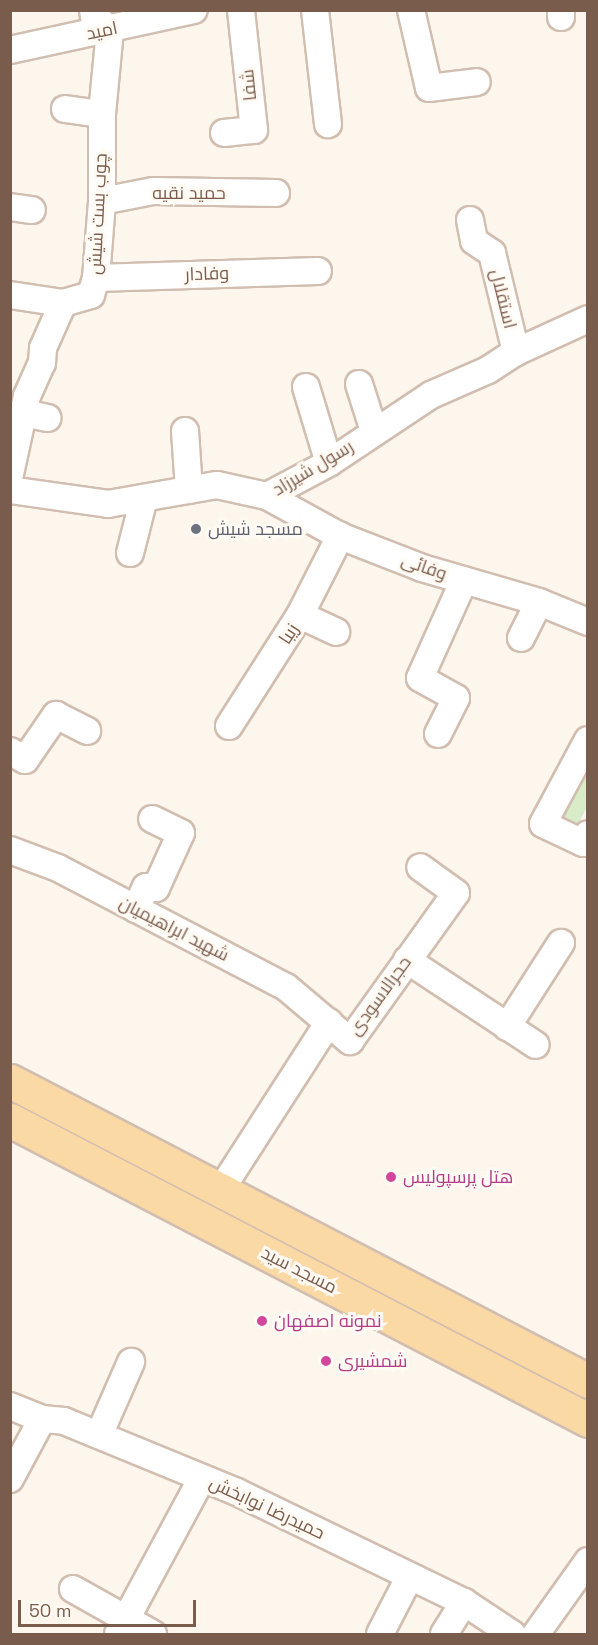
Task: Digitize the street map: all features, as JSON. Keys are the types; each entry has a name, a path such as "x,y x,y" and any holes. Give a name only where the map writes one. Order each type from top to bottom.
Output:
{"main road":[{"name":"مسجد سید","path":"10,1081 588,1381"},
{"name":"مسجد سید","path":"10,1120 588,1420"}],"street":[{"path":"93,10 94,16 110,30"},
{"name":"امید","path":"10,50 194,10"},
{"name":"شفا","path":"224,134 254,130 241,10"},
{"path":"315,10 328,124"},
{"path":"411,10 429,88 477,82"},
{"name":"چوب بست شیش","path":"63,303 91,295 96,278 102,201 102,114 110,30"},
{"path":"65,109 102,114"},
{"name":"حمید نقیه","path":"102,201 153,191 276,193"},
{"name":"استقلال","path":"470,220 474,241 492,253 516,352"},
{"name":"وفادار","path":"96,278 318,271"},
{"path":"10,295 63,303 43,348 42,363 27,406 10,474"},
{"name":"رسول شیرزاد","path":"10,490 108,504 217,485 267,496 329,463 374,430 431,395 488,370 516,352 588,318"},
{"path":"359,384 374,430"},
{"path":"306,387 329,463"},
{"path":"185,431 189,490"},
{"name":"وفائی","path":"267,496 340,536 422,568 538,602 588,622"},
{"path":"130,553 144,498"},
{"name":"زیبا","path":"229,726 300,615 340,536"},
{"path":"438,734 456,698 420,678 464,580"},
{"path":"521,638 538,602"},
{"path":"300,615 336,632"},
{"path":"10,751 25,760 56,715 87,731"},
{"path":"588,740 543,824 583,843 588,834"},
{"path":"136,909 146,887 156,888 181,833 152,819"},
{"name":"شهید ابراهیمیان","path":"10,850 58,868 286,987 329,1022"},
{"name":"حجرالاسودی","path":"220,1191 329,1022 350,1041 456,893 420,867"},
{"path":"507,1027 561,943"},
{"path":"407,960 536,1045"},
{"path":"99,1435 131,1362"},
{"name":"حمیدرضا نوابخش","path":"10,1406 42,1419 64,1420 202,1478 464,1602 512,1635"},
{"path":"10,1479 42,1419"},
{"path":"122,1627 202,1478"},
{"path":"536,1635 588,1561"},
{"path":"380,1635 410,1576"},
{"path":"73,1589 122,1627 153,1635"},
{"path":"444,1635 464,1602"}],"green space":[{"path":"587,751 587,807 573,834 553,824"}],"place":[{"name":"مسجد شیش","path":"196,529"},
{"name":"هتل پرسپولیس","path":"391,1177"},
{"name":"نمونه اصفهان","path":"262,1321"},
{"name":"شمشیری","path":"326,1361"}]}
